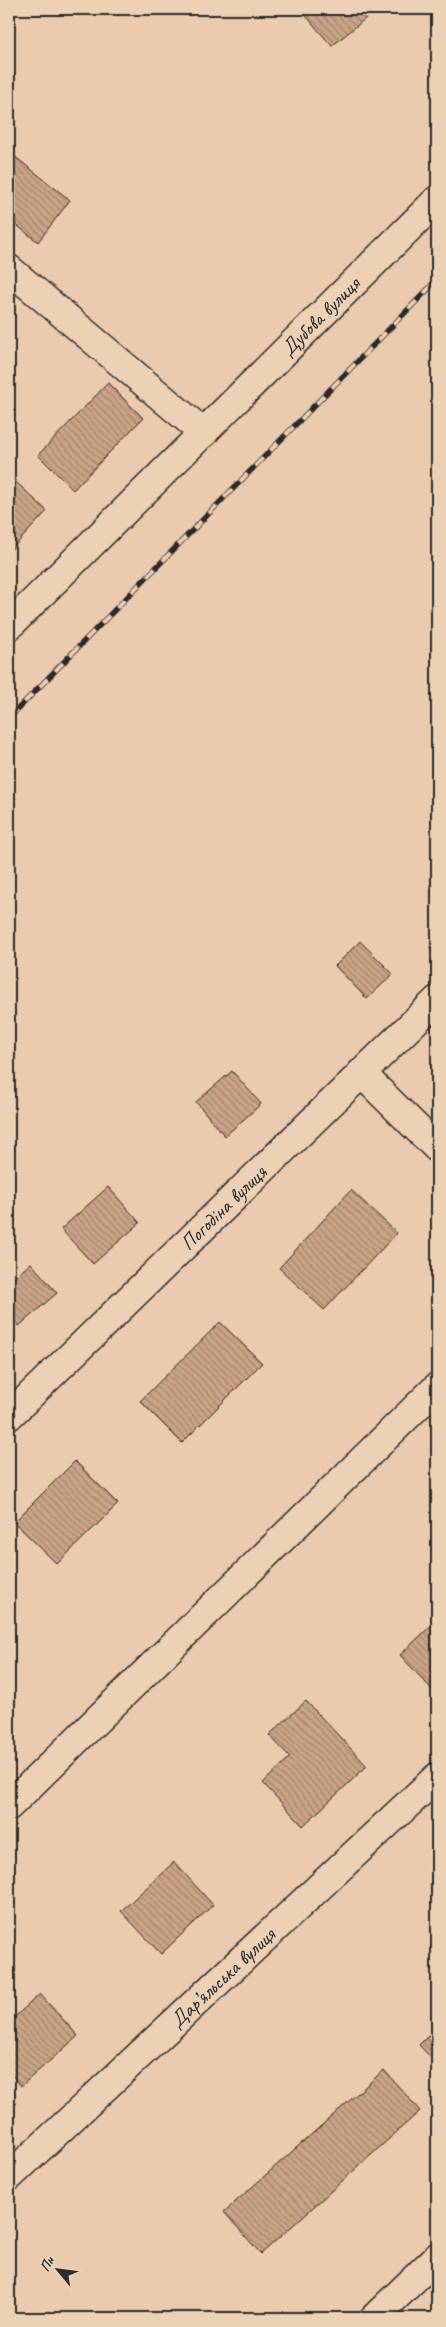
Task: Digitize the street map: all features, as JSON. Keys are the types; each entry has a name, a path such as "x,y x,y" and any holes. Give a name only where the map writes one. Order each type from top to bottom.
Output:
{"street":[{"name":"Дубова вулиця","path":"9,626 437,200"},
{"path":"9,269 204,433"},
{"name":"Погодіна вулиця","path":"9,1416 437,1000"},
{"path":"361,1073 437,1148"},
{"path":"9,1806 437,1387"},
{"name":"Дар’яльська вулиця","path":"9,2177 437,1777"},
{"path":"374,2318 437,2257"}],"building":[{"path":"300,9 377,9 332,46"},
{"path":"9,152 70,200 38,242 9,219"},
{"path":"108,383 143,418 73,490 38,455"},
{"path":"16,482 47,511 9,552 9,490"},
{"path":"360,941 393,974 367,999 335,966"},
{"path":"232,1071 261,1104 225,1136 196,1102"},
{"path":"108,1187 140,1223 93,1264 61,1229"},
{"path":"351,1190 397,1233 324,1310 279,1268"},
{"path":"31,1263 57,1293 19,1326 9,1314 9,1282"},
{"path":"220,1322 262,1363 182,1443 140,1401"},
{"path":"75,1461 118,1504 57,1564 14,1522"},
{"path":"437,1620 437,1695 400,1655"},
{"path":"306,1701 367,1766 303,1826 263,1783 290,1757 269,1735"},
{"path":"174,1862 213,1905 161,1954 121,1911"},
{"path":"40,1994 78,2036 21,2086 9,2072 9,2022"},
{"path":"437,2027 437,2064 419,2045"},
{"path":"384,2070 420,2111 261,2254 224,2212"}],"railway":[{"path":"9,718 437,280"}]}
